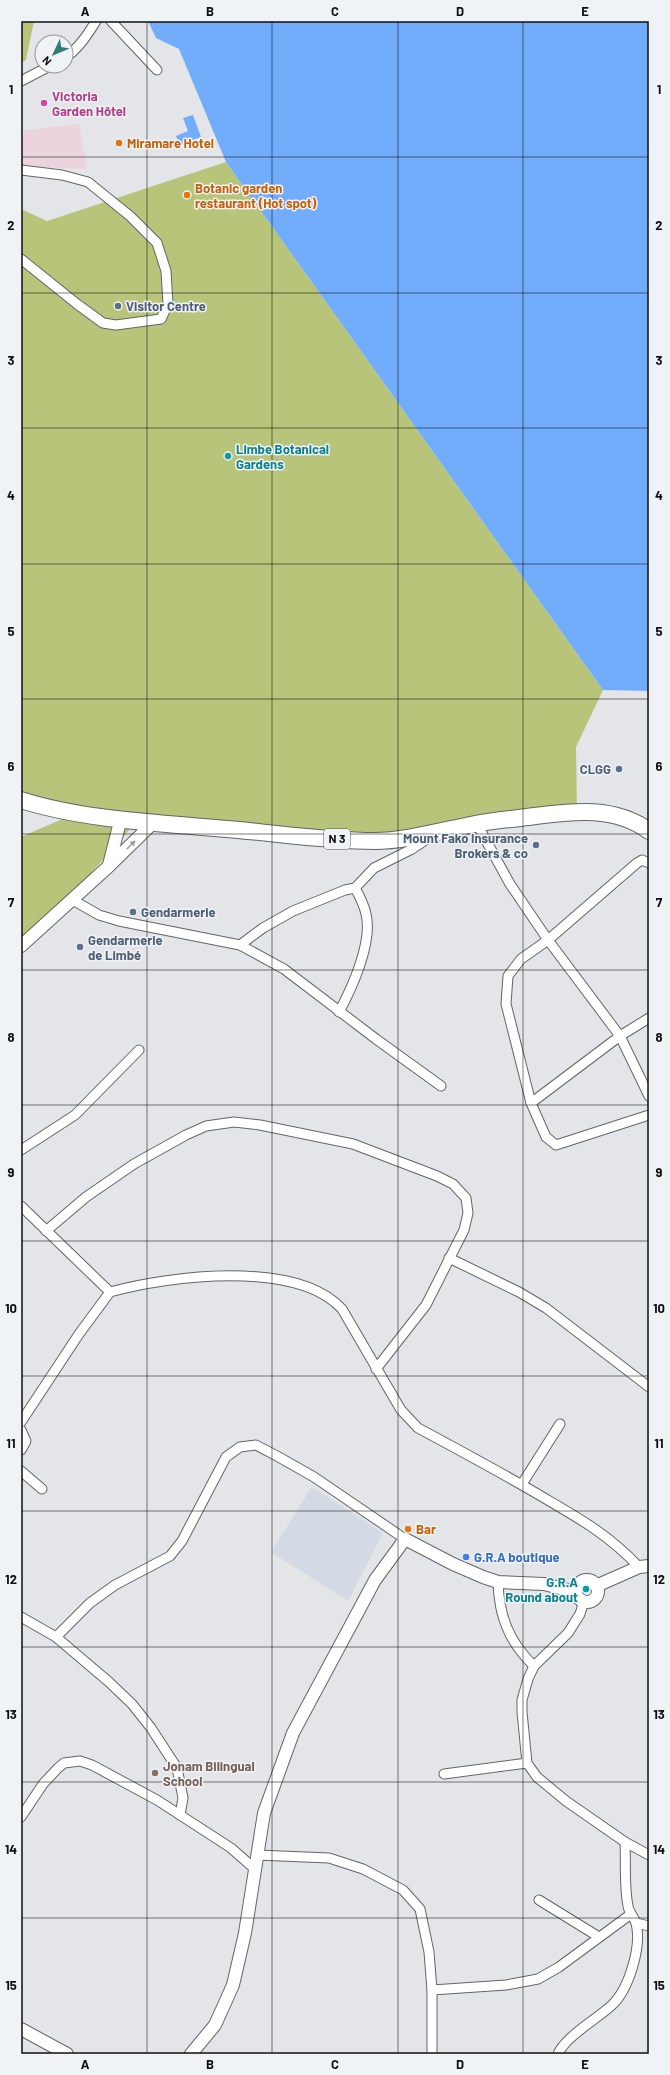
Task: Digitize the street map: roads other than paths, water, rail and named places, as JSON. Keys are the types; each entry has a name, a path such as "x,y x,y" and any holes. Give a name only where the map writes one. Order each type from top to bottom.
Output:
{"highway":[{"name":"N 3","path":"21,800 82,813 153,823 336,839 369,840 437,832 477,824 576,811 597,811 627,820 649,831"}],"street":[{"path":"74,50 81,43 96,21"},
{"path":"111,21 158,70"},
{"path":"21,81 35,74"},
{"path":"21,170 62,175 88,182 130,216 157,243 166,271 168,304 161,319 116,325 103,323 65,295 21,259"},
{"path":"109,866 121,818"},
{"path":"21,946 109,866 153,823"},
{"path":"477,824 510,884 548,940 620,1036 649,1096"},
{"path":"240,945 263,928 293,911 345,890 355,888 374,868 412,849 437,832"},
{"path":"649,863 642,860 637,863 548,940 521,959 508,976 506,1004 531,1103 546,1137 556,1145 649,1115"},
{"path":"339,1012 356,976 366,937 367,914 355,888"},
{"path":"71,899 99,915 112,919 240,945 284,969 339,1012 442,1086"},
{"path":"531,1103 620,1036 649,1018"},
{"path":"21,1150 75,1115 138,1050"},
{"path":"46,1231 86,1197 134,1164 186,1135 206,1126 234,1122 260,1125 353,1144 438,1176 453,1184 466,1198 468,1213 464,1230 426,1305 376,1369"},
{"path":"22,1209 110,1292"},
{"path":"449,1258 519,1292 546,1308 649,1387"},
{"path":"21,1422 79,1334 110,1292 169,1279 224,1276 250,1275 294,1284 324,1294 342,1309 400,1410 410,1422 418,1428 522,1484 599,1531 644,1566 596,1586"},
{"path":"522,1484 560,1424"},
{"path":"21,1430 26,1441 21,1450"},
{"path":"56,1637 90,1603 115,1585 170,1556 182,1541 226,1457 240,1447 256,1445 314,1477 406,1539 470,1573 498,1582 544,1584 580,1597 592,1600 597,1594 596,1586 590,1581 586,1580 578,1584 580,1597 580,1614 568,1633 534,1666 522,1700 522,1723 528,1763 537,1777 625,1842 649,1855"},
{"path":"21,1471 42,1489"},
{"path":"191,2054 215,2025 233,1986 245,1933 264,1813 293,1733 375,1580 406,1539"},
{"path":"498,1582 500,1609 508,1634 517,1648 534,1666"},
{"path":"22,1619 56,1637 115,1688 151,1728 177,1768 183,1798 180,1815"},
{"path":"21,1817 43,1784 58,1768 64,1763 80,1761 92,1765 137,1788 231,1848 255,1869"},
{"path":"444,1774 528,1763"},
{"path":"558,2054 570,2037 599,2017 616,2001 629,1978 637,1950 636,1923 628,1907 625,1842"},
{"path":"257,1856 329,1858 363,1868 403,1890 420,1909 429,1952 432,1990 432,2054"},
{"path":"539,1900 599,1936"},
{"path":"432,1990 506,1985 538,1979 559,1967 599,1936 631,1914"},
{"path":"636,1923 649,1926"},
{"path":"21,2029 67,2054"}],"water":[{"path":"148,21 649,21 649,691 603,690 226,162 179,49 156,38"},
{"path":"193,115 201,137 180,145 176,136 188,131 183,118"}],"place":[{"name":"Victoria Garden Hôtel","path":"44,103"},
{"name":"Miramare Hotel","path":"119,143"},
{"name":"Botanic garden restaurant (Hot spot)","path":"187,195"},
{"name":"Visitor Centre","path":"118,306"},
{"name":"Limbe Botanical Gardens","path":"228,456"},
{"name":"CLGG","path":"619,769"},
{"name":"Mount Fako Insurance Brokers & co","path":"536,845"},
{"name":"Gendarmerie","path":"133,912"},
{"name":"Gendarmerie de Limbé","path":"80,947"},
{"name":"Bar","path":"408,1529"},
{"name":"G.R.A boutique","path":"466,1557"},
{"name":"G.R.A Round about","path":"586,1589"},
{"name":"Jonam Bilingual School","path":"155,1773"}]}
